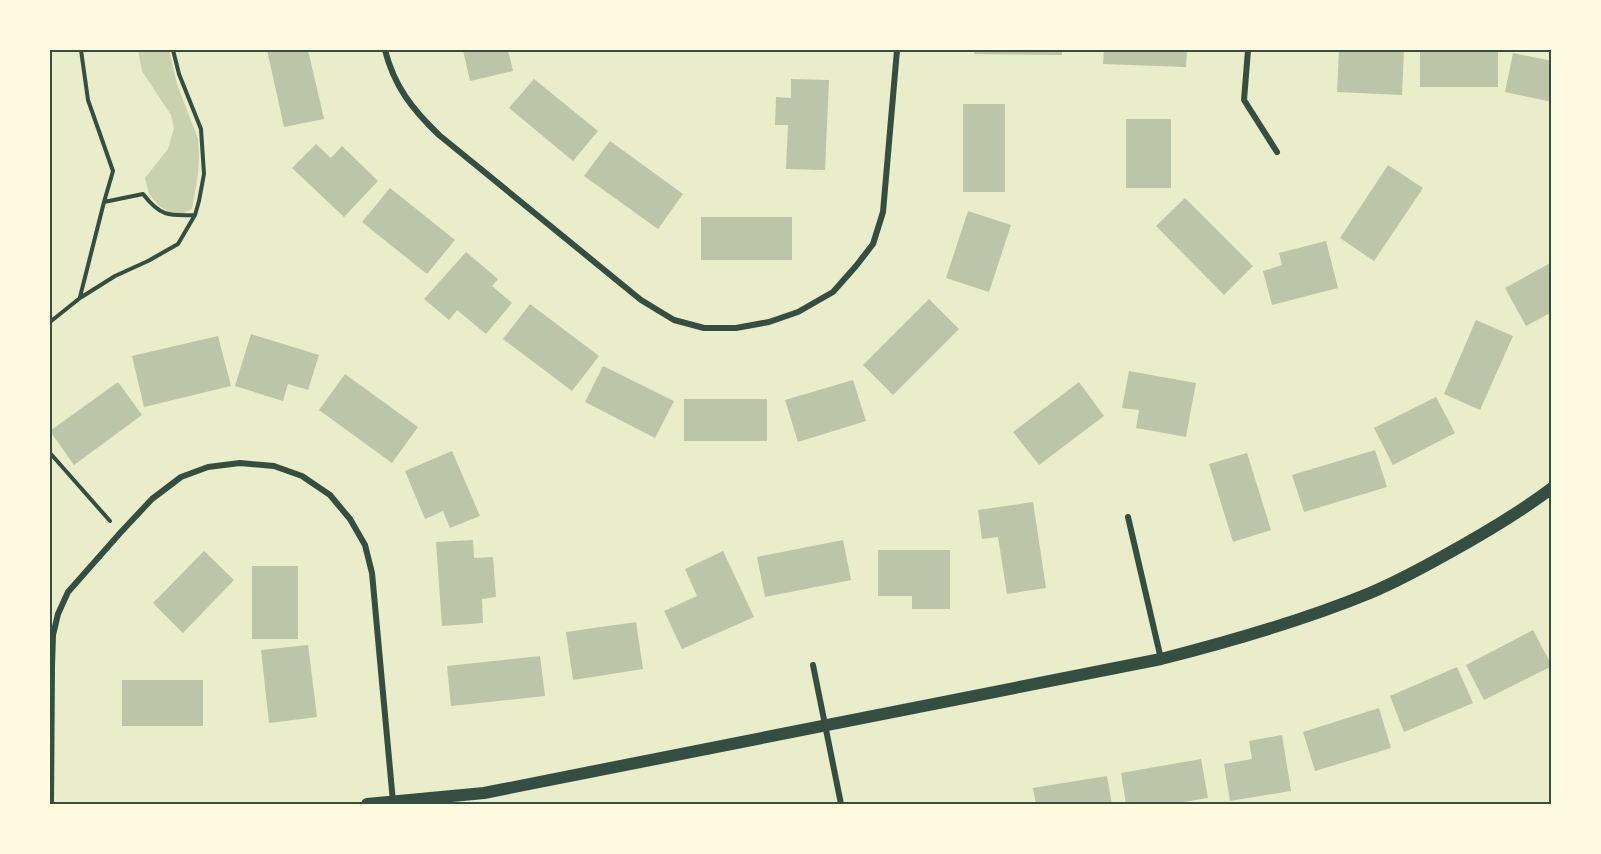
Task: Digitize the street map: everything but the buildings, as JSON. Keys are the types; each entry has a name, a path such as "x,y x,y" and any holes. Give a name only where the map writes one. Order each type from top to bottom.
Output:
{"main road":[{"path":"367,804 484,793 1161,659 1239,639 1371,592 1426,566 1482,534 1551,488"}],"street":[{"path":"385,50 390,68 401,90 418,115 439,135 640,300 674,320 704,328 736,328 769,322 798,312 833,292 873,244 883,212 897,50"},
{"path":"1248,50 1244,100 1276,152"},
{"path":"51,804 53,635 58,614 68,592 152,499 174,482 208,467 240,463 274,466 302,476 330,495 350,519 365,545 372,573 393,802"},
{"path":"1128,517 1161,659"},
{"path":"813,665 842,804"}],"path":[{"path":"80,298 113,171 88,100 81,50"},
{"path":"50,322 80,298 115,276 178,244 195,215 204,174 201,129 179,74 173,50"},
{"path":"104,202 143,194 152,207 166,215 195,215"},
{"path":"50,453 121,532"}],"green space":[{"path":"138,50 169,50 177,84 198,139 198,175 192,209 184,213 171,213 159,206 149,194 145,178 168,149 174,128 171,115 142,71"}]}
